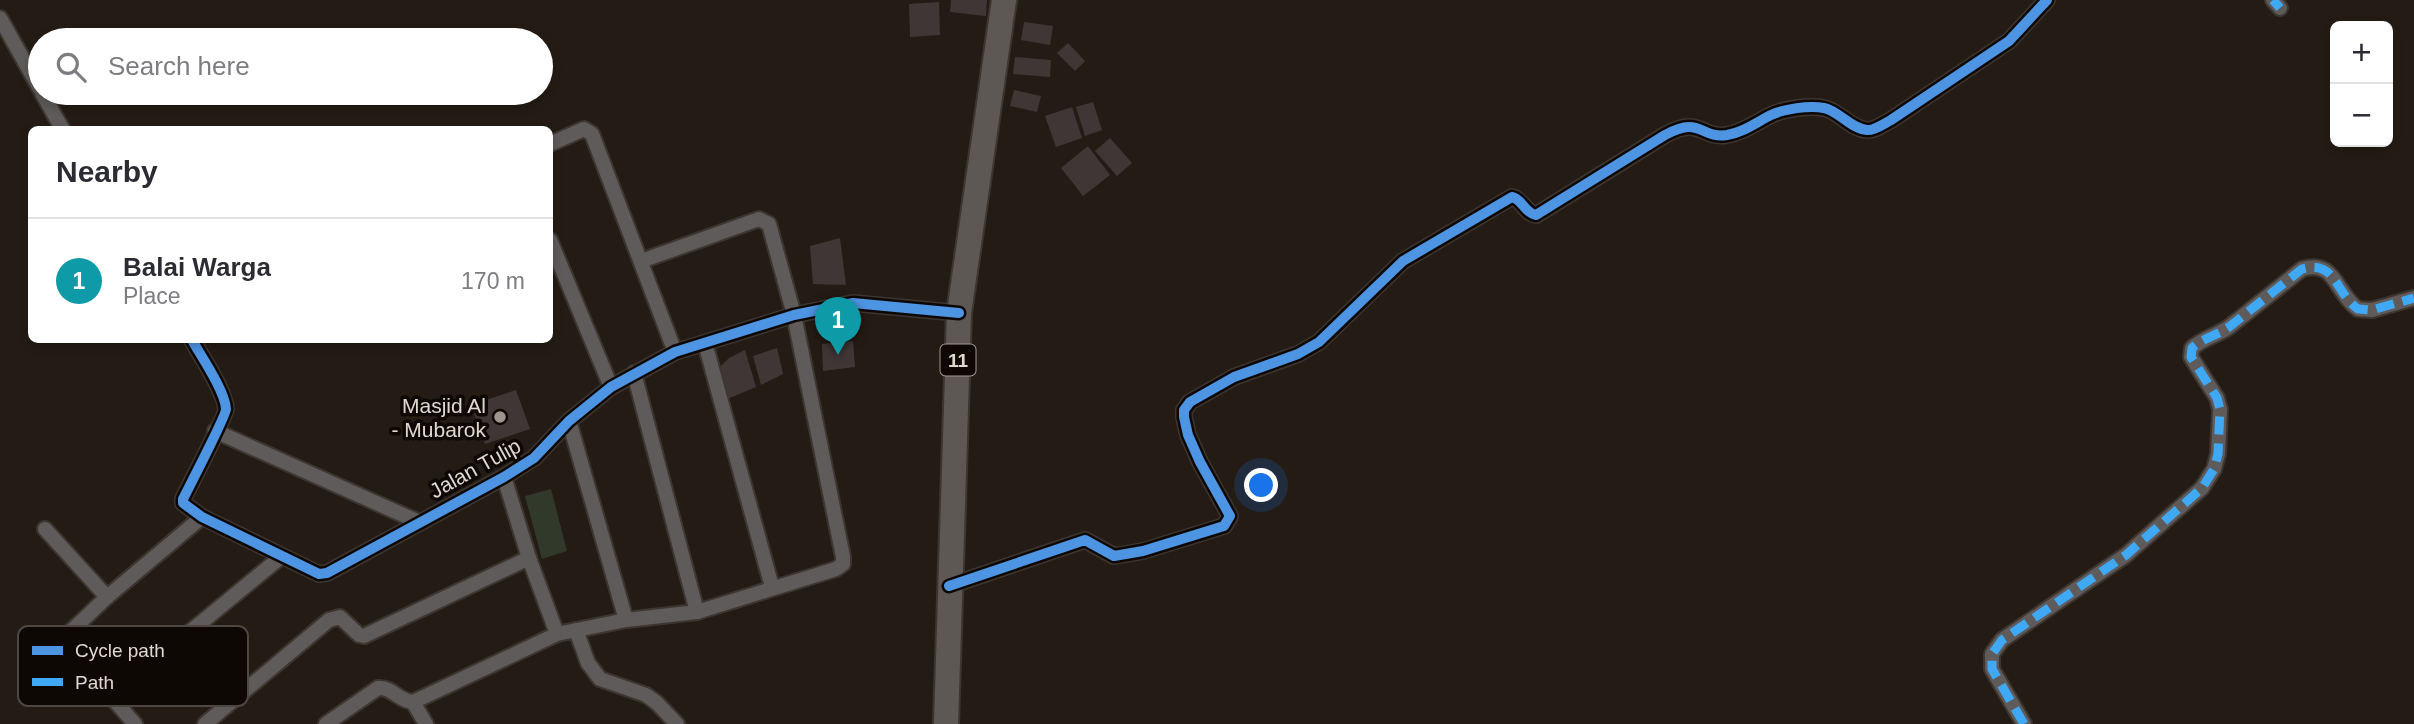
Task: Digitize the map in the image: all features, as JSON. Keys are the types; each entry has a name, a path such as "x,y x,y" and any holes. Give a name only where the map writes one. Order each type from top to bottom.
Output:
{"highway":[{"name":"11","path":"946,724 959,313 1004,0"}],"street":[{"path":"949,586 1085,540 1114,556 1143,551 1224,526 1230,516 1200,462 1185,425 1184,410 1190,402 1234,377 1297,354 1319,342 1403,261 1512,197 1516,197 1531,214 1536,215 1665,135 1686,126 1723,135 1749,129 1780,112 1815,107 1829,110 1861,128 1871,130 1891,120 2009,41 2047,0"},
{"path":"0,18 28,68"},
{"path":"49,105 61,126"},
{"path":"553,143 584,129 592,134 675,352"},
{"path":"326,724 378,688 389,689 404,701 413,702 556,634 626,620 697,612 843,565 794,315 769,224 759,219 641,261"},
{"path":"553,247 611,387"},
{"path":"2024,724 1992,669 1992,654 2002,640 2126,555 2202,488 2214,469 2219,447 2220,409 2217,398 2191,357 2192,348 2229,327 2302,269 2316,265 2325,268 2358,309 2372,310 2414,298"},
{"name":"Jalan Tulip","path":"202,517 319,574 327,573 534,458 569,421 611,387 675,352 794,315 853,303 959,313"},
{"path":"77,626 107,597 202,517 186,506 183,499 226,409 221,394 194,343"},
{"path":"705,343 772,587"},
{"path":"634,373 697,612"},
{"path":"569,421 626,620"},
{"path":"215,430 419,522"},
{"path":"504,477 556,634"},
{"path":"45,529 107,597"},
{"path":"197,626 282,556"},
{"path":"248,688 329,620 340,617 359,635 364,636 529,558"},
{"path":"576,630 588,663 600,679 646,695 657,702 677,724"},
{"path":"413,702 426,724"},
{"path":"119,706 135,724"},
{"path":"205,724 226,706"}],"green space":[{"path":"551,489 567,551 542,559 525,496"}],"building":[{"path":"951,0 987,0 986,16 950,12"},
{"path":"939,2 940,35 910,37 909,4"},
{"path":"1024,22 1053,26 1050,45 1021,40"},
{"path":"1068,43 1085,61 1075,71 1057,53"},
{"path":"1015,57 1051,60 1050,77 1013,74"},
{"path":"1014,90 1041,96 1037,112 1010,106"},
{"path":"1093,102 1102,130 1085,136 1076,107"},
{"path":"1072,107 1082,138 1056,147 1045,116"},
{"path":"1110,138 1132,163 1117,176 1095,151"},
{"path":"1088,146 1110,175 1083,196 1061,168"},
{"path":"840,238 846,285 813,284 810,246"},
{"path":"853,341 855,367 823,371 822,344"},
{"path":"777,348 783,374 761,385 753,356"},
{"path":"745,350 756,387 725,400 717,370 729,358"},
{"name":"Masjid Al - Mubarok","path":"516,390 530,429 485,444 471,405"}],"marked path":[{"path":"2273,0 2280,8"},
{"path":"2024,724 1992,669 1992,654 2002,640 2126,555 2202,488 2214,469 2218,454 2220,409 2217,398 2191,357 2192,348 2229,327 2302,269 2313,267 2329,273 2358,309 2372,310 2414,298"}],"cycle path":[{"path":"949,586 1085,540 1114,556 1143,551 1224,526 1230,516 1188,435 1184,410 1190,402 1234,377 1298,354 1319,342 1403,261 1512,197 1536,215 1665,135 1686,127 1727,135 1776,113 1811,107 1829,110 1861,129 1873,129 1891,120 2009,41 2047,0"},
{"path":"194,343 217,383 226,409 183,503 202,517 319,574 327,573 504,477 534,458 569,421 611,387 675,352 794,315 853,303 959,313"}],"place":[{"name":"Balai Warga","path":"838,355"},
{"name":"Masjid Al - Mubarok","path":"500,417"}]}
